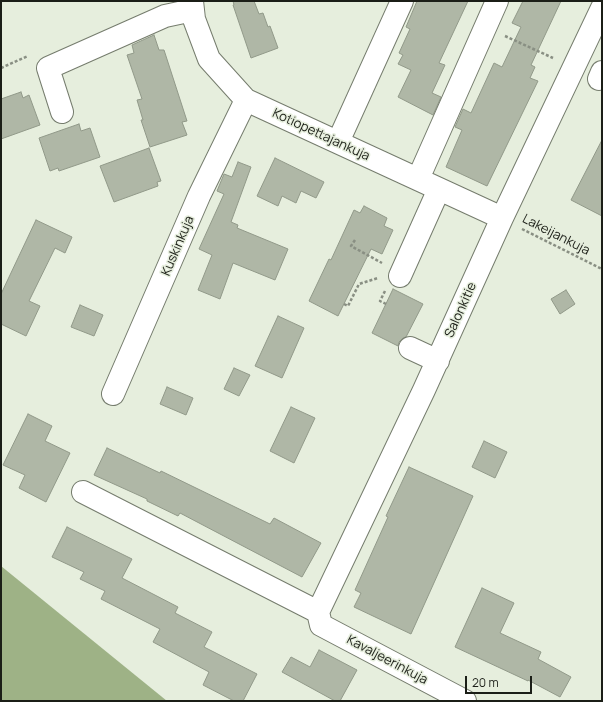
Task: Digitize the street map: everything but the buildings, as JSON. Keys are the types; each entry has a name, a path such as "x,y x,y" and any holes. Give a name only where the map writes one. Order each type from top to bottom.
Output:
{"street":[{"path":"338,142 402,1"},
{"path":"418,179 497,1"},
{"path":"62,112 48,68 192,6"},
{"name":"Kotiopettajankuja","path":"192,6 194,18 209,59 246,100 502,218"},
{"name":"Salonkitie","path":"318,612 438,361 502,218 602,8"},
{"name":"Kuskinkuja","path":"114,394 199,196 246,100"},
{"path":"401,274 439,189"},
{"path":"410,348 438,361"},
{"path":"83,492 318,612"},
{"name":"Kavaljeerinkuja","path":"318,612 321,625 465,701"}],"path":[{"path":"485,27 574,67"},
{"name":"Lakeijankuja","path":"502,218 602,269"},
{"path":"355,240 352,246 401,274"},
{"path":"344,304 348,306 359,284 385,276 401,274"}],"green space":[{"path":"1,566 167,701 1,701"}]}
